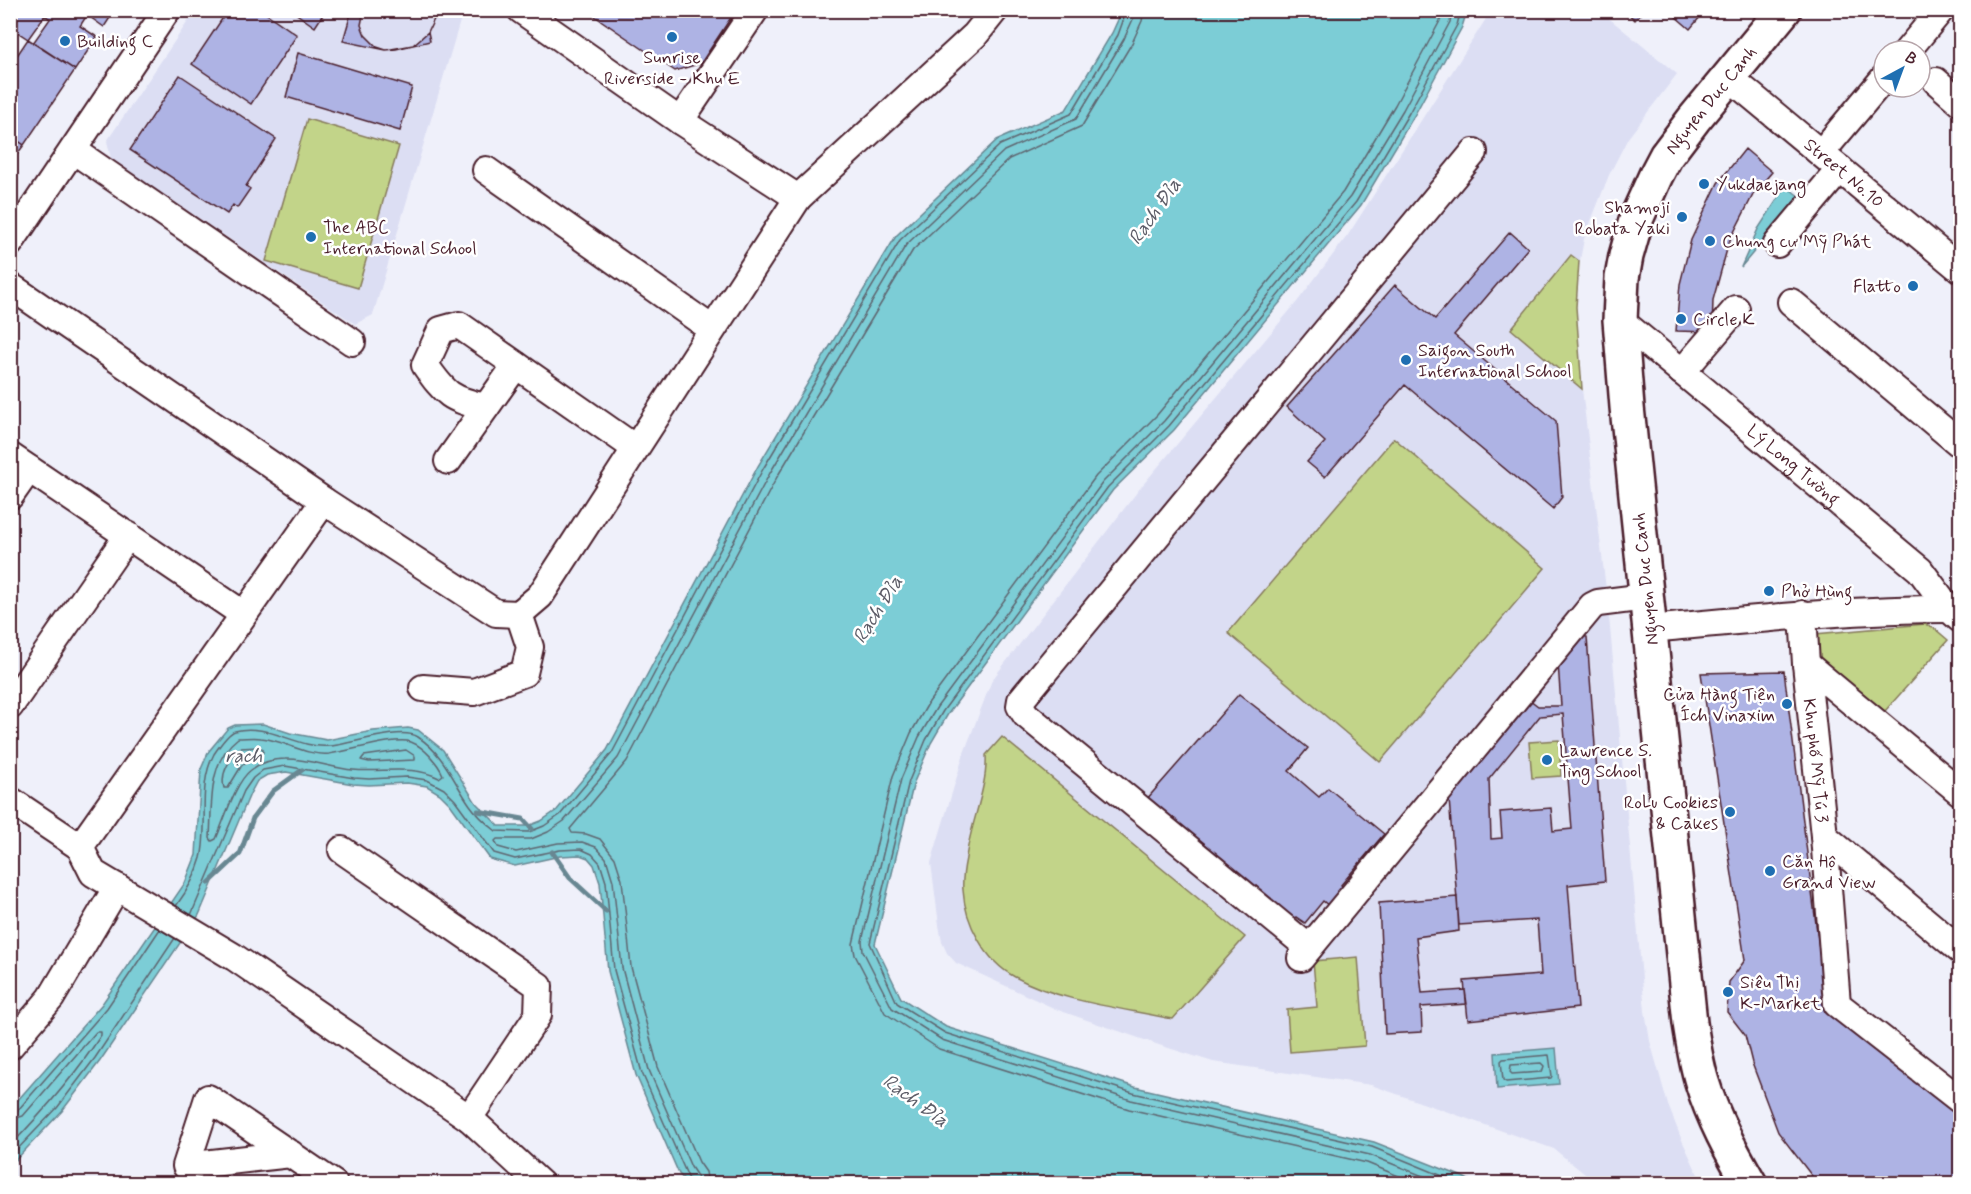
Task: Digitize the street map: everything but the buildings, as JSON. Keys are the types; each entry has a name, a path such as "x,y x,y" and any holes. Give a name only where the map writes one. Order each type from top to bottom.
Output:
{"main road":[{"name":"Nguyen Duc Canh","path":"1750,1184 1720,1130 1701,1080 1695,1055 1649,629 1620,320 1622,278 1626,256 1637,217 1656,175 1678,139 1784,10"}],"street":[{"path":"10,243 167,10"},
{"path":"521,10 680,121 798,198"},
{"path":"680,121 755,10"},
{"path":"10,286 324,501 496,613 519,614 540,596 798,198 967,43 995,10"},
{"path":"1917,39 1941,10"},
{"name":"Street No.10","path":"1729,77 1960,269"},
{"path":"1935,81 1960,102"},
{"path":"1777,244 1872,97"},
{"path":"73,150 352,342"},
{"path":"1474,152 1021,700 1022,711 1305,953 1592,606 1598,603 1646,597"},
{"path":"486,170 712,329"},
{"path":"1791,302 1960,444"},
{"path":"1682,372 1736,309"},
{"name":"Lý Long Tường","path":"1620,320 1920,570 1957,608"},
{"path":"486,407 460,402 440,386 425,365 441,330 459,325 636,448"},
{"path":"448,461 516,364"},
{"path":"10,496 20,462 243,614"},
{"path":"80,847 324,501"},
{"path":"10,706 128,535"},
{"path":"1649,629 1803,614 1957,608"},
{"path":"423,688 474,692 524,673 530,648 519,614"},
{"name":"Khu phố Mỹ Tú 3","path":"1803,614 1824,836 1960,950"},
{"path":"1806,664 1960,792"},
{"path":"10,800 80,847 93,873 234,957 469,1118 542,1184"},
{"path":"1824,836 1837,1004 1960,1100"},
{"path":"342,850 539,986 538,1015 469,1118"},
{"path":"10,1046 51,998 117,887"},
{"path":"291,1154 334,1184"}],"shaded area":[{"name":"The ABC International School","path":"195,11 463,11 373,315 355,324 111,159 107,141"},
{"path":"1491,11 1600,11 1677,74 1628,138 1609,175 1584,239 1576,282 1576,307 1582,389 1608,606 1645,1011 1650,1041 1668,1105 1702,1183 1596,1183 1554,1149 1371,1085 1213,1062 1159,1045 1058,1010 956,963 947,953 942,942 931,863 964,753 992,680 1141,487 1297,302 1348,235"}],"green space":[{"path":"307,119 399,146 358,288 266,261"},
{"path":"1571,255 1579,261 1576,307 1582,389 1511,329"},
{"path":"1394,438 1545,568 1380,762 1228,633"},
{"path":"1925,624 1948,640 1885,711 1817,657 1815,634"},
{"path":"1002,737 1245,937 1173,1019 1092,1003 1033,986 1004,970 978,940 965,903 963,874 982,793 986,755"},
{"path":"1559,740 1561,776 1532,778 1529,742"},
{"path":"1358,957 1365,1046 1290,1052 1287,1010 1317,1007 1313,961"}],"water":[{"path":"1122,11 1467,11 1462,27 1414,116 1361,205 1174,430 1113,490 948,714 931,743 914,782 875,944 901,998 946,1027 1135,1087 1374,1142 1474,1183 687,1183 679,1174 636,1075 608,971 600,883 594,865 588,858 580,855 560,856 515,866 490,859 450,804 427,786 407,783 353,784 286,772 267,775 257,781 199,915 100,1061 62,1111 11,1165 10,1109 102,1004 185,883 196,855 201,769 209,751 228,728 235,725 263,724 290,733 327,740 373,731 408,728 418,730 443,750 476,803 499,826 528,826 541,821 557,810 607,750 758,466 896,236 997,140 1066,110 1112,33"},
{"path":"1786,186 1800,197 1741,267 1758,229"},
{"path":"1556,1048 1559,1084 1497,1089 1495,1053"}],"waterway":[{"path":"209,883 240,854 253,818 273,791 302,770"},
{"path":"478,811 523,819 532,829"},
{"path":"552,852 570,878 606,911"}],"place":[{"name":"Sunrise Riverside - Khu E","path":"672,37"},
{"name":"Building C","path":"65,41"},
{"name":"Yukdaejang","path":"1704,184"},
{"name":"Shamoji Robata Yaki","path":"1682,217"},
{"name":"The ABC International School","path":"311,237"},
{"name":"Chung cư Mỹ Phát","path":"1710,241"},
{"name":"Flatto","path":"1913,286"},
{"name":"Circle K","path":"1681,319"},
{"name":"Saigon South International School","path":"1406,360"},
{"name":"Phở Hùng","path":"1769,591"},
{"name":"Cửa Hàng Tiện Ích Vinaxim","path":"1787,704"},
{"name":"Lawrence S. Ting School","path":"1547,760"},
{"name":"RoLu Cookies & Cakes","path":"1730,812"},
{"name":"Căn Hộ Grand View","path":"1770,871"},
{"name":"Siêu Thị K-Market","path":"1728,992"}],"water label":[{"name":"Rạch Đỉa","path":"1154,211"},
{"name":"Rạch Đỉa","path":"877,609"},
{"name":"rạch","path":"244,755"},
{"name":"Rạch Đỉa","path":"916,1100"}]}
